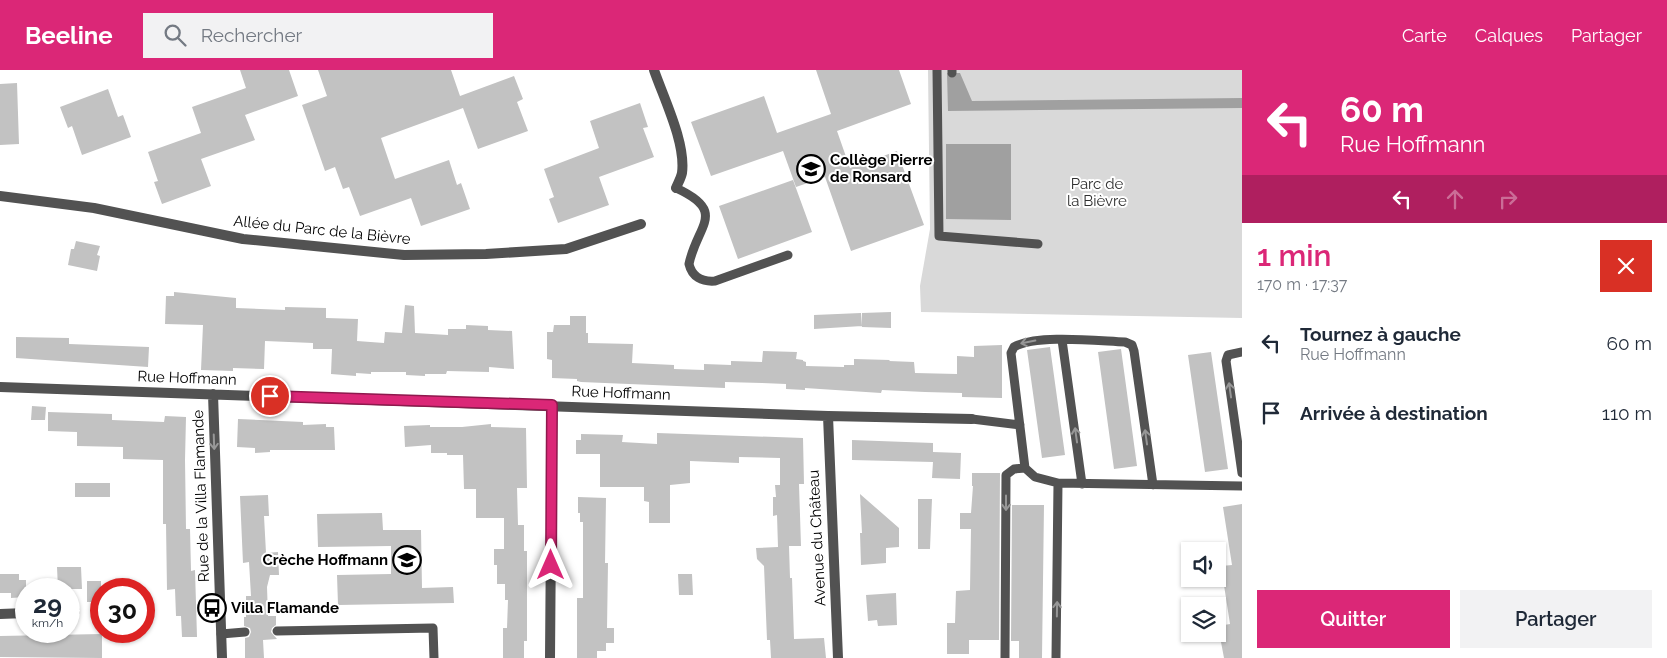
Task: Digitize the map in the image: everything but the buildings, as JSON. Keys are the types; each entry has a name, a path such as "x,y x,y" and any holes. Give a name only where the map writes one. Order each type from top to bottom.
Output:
{"street":[{"path":"654,70 678,137 682,156 682,174 676,188"},
{"name":"Allée du Parc de la Bièvre","path":"0,196 94,208 243,239 404,254 486,254 566,249 641,224"},
{"name":"Rue Hoffmann","path":"0,387 828,416 972,419"},
{"name":"Rue de la Villa Flamande","path":"213,394 222,658"},
{"path":"550,658 552,405"},
{"name":"Avenue du Château","path":"828,416 838,658"},
{"path":"0,614 15,613"}],"lane":[{"path":"937,70 939,236 1038,244"},
{"path":"676,188 699,200 703,205 707,218 689,264 694,275 700,280 707,282 715,281 788,255"},
{"path":"1153,485 1132,345 1125,342 1035,340 1014,347 1011,353 1025,468 1035,477 1058,483 1082,484 1153,485 1242,486"},
{"path":"1062,340 1082,484"},
{"path":"1242,352 1228,355 1226,361 1242,473"},
{"path":"972,419 1020,425"},
{"path":"1006,658 1006,475 1014,469 1025,468"},
{"path":"1056,658 1058,483"},
{"path":"277,631 433,628 434,658"},
{"path":"221,634 245,632"}],"green space":[{"name":"Parc de la Bièvre","path":"928,70 1242,70 1242,318 921,312 920,286 930,229"}],"shaded area":[{"path":"947,73 960,73 972,101 1242,98 1242,108 948,111"},
{"path":"946,144 1011,144 1011,220 946,219"}],"place":[{"name":"Collège Pierre de Ronsard","path":"811,169"},
{"name":"Crèche Hoffmann","path":"407,560"},
{"name":"Villa Flamande","path":"212,608"}],"route":[{"path":"270,396 552,405 551,565"}]}
